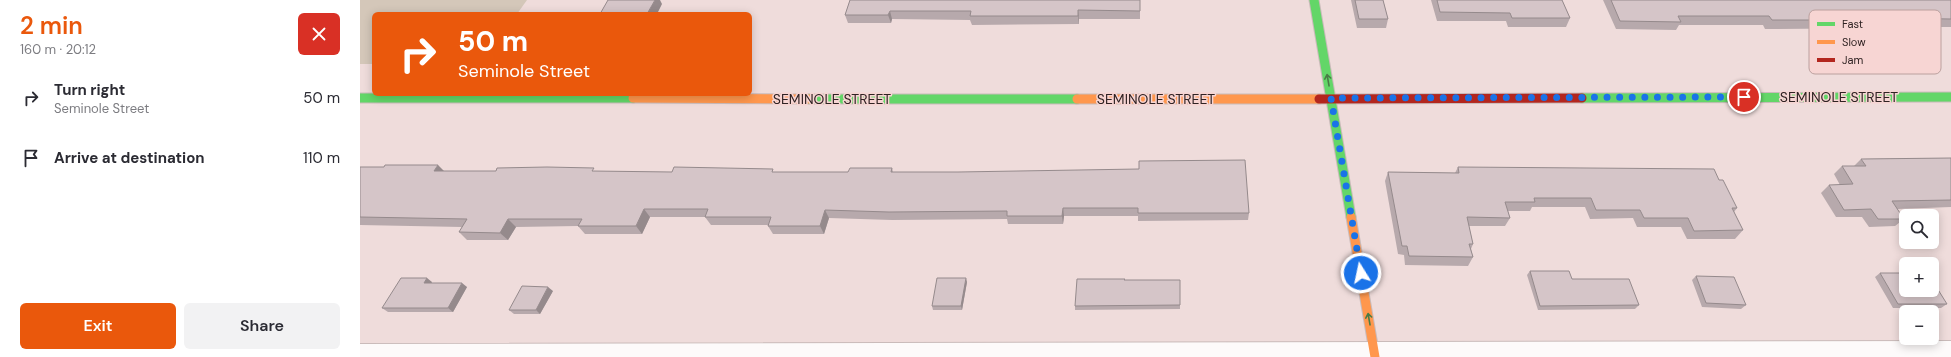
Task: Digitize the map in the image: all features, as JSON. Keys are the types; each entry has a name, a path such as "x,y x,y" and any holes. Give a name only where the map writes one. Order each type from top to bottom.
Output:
{"street":[{"path":"1314,0 1375,355"},
{"name":"SEMINOLE STREET","path":"360,98 1129,100 1331,98 1951,97"},
{"path":"360,356 1951,353"}],"shaded area":[{"path":"360,0 527,0 518,12 372,12 372,64 360,64"}],"building":[{"path":"608,0 655,0 648,12 601,12"},
{"path":"850,0 1140,0 1140,11 1078,10 1078,16 970,16 971,11 890,11 888,15 845,15"},
{"path":"1355,0 1383,0 1388,19 1359,19"},
{"path":"1437,0 1562,0 1570,18 1512,18 1510,13 1440,12"},
{"path":"1611,0 1951,0 1951,19 1941,19 1941,10 1809,10 1809,20 1772,20 1769,16 1678,16 1681,22 1620,21"},
{"path":"1951,158 1951,200 1892,201 1899,212 1899,219 1878,219 1871,209 1844,210 1829,185 1853,184 1842,166 1866,166 1861,159"},
{"path":"1245,160 1249,213 1138,213 1138,208 1063,208 1062,216 1007,216 1007,211 889,212 825,210 820,226 768,226 771,217 705,217 708,209 644,209 636,226 578,226 582,219 508,219 500,233 459,232 467,219 360,217 360,167 384,167 385,165 438,165 434,171 496,171 497,168 547,167 594,168 592,171 672,172 674,167 773,169 772,172 848,172 850,168 892,168 891,172 958,172 1139,169 1139,161"},
{"path":"1458,167 1714,169 1719,180 1723,180 1737,208 1732,208 1743,230 1694,231 1688,218 1644,218 1640,210 1596,210 1591,198 1534,198 1535,202 1505,202 1510,218 1467,217 1473,244 1469,244 1473,257 1409,256 1407,246 1402,246 1388,172 1459,173"},
{"path":"1530,271 1569,271 1572,279 1629,279 1639,305 1540,306"},
{"path":"1880,273 1899,273 1899,297 1939,297 1939,291 1947,304 1898,304"},
{"path":"1696,276 1734,277 1746,305 1706,303"},
{"path":"401,278 427,278 424,283 462,283 448,308 382,308"},
{"path":"937,278 966,278 961,306 932,306"},
{"path":"1077,279 1180,280 1180,305 1075,306"},
{"path":"522,286 548,287 536,310 509,310"}],"traffic: fast":[{"path":"1314,0 1351,217"},
{"path":"1582,98 1951,97"},
{"path":"360,98 633,98"},
{"path":"809,99 1077,99"}],"traffic: slow":[{"path":"633,98 809,99"},
{"path":"1077,99 1319,99"},
{"path":"1351,217 1375,357"}],"traffic: jam":[{"path":"1319,99 1582,98"}],"route":[{"path":"1361,273 1331,98 1744,97"}]}
